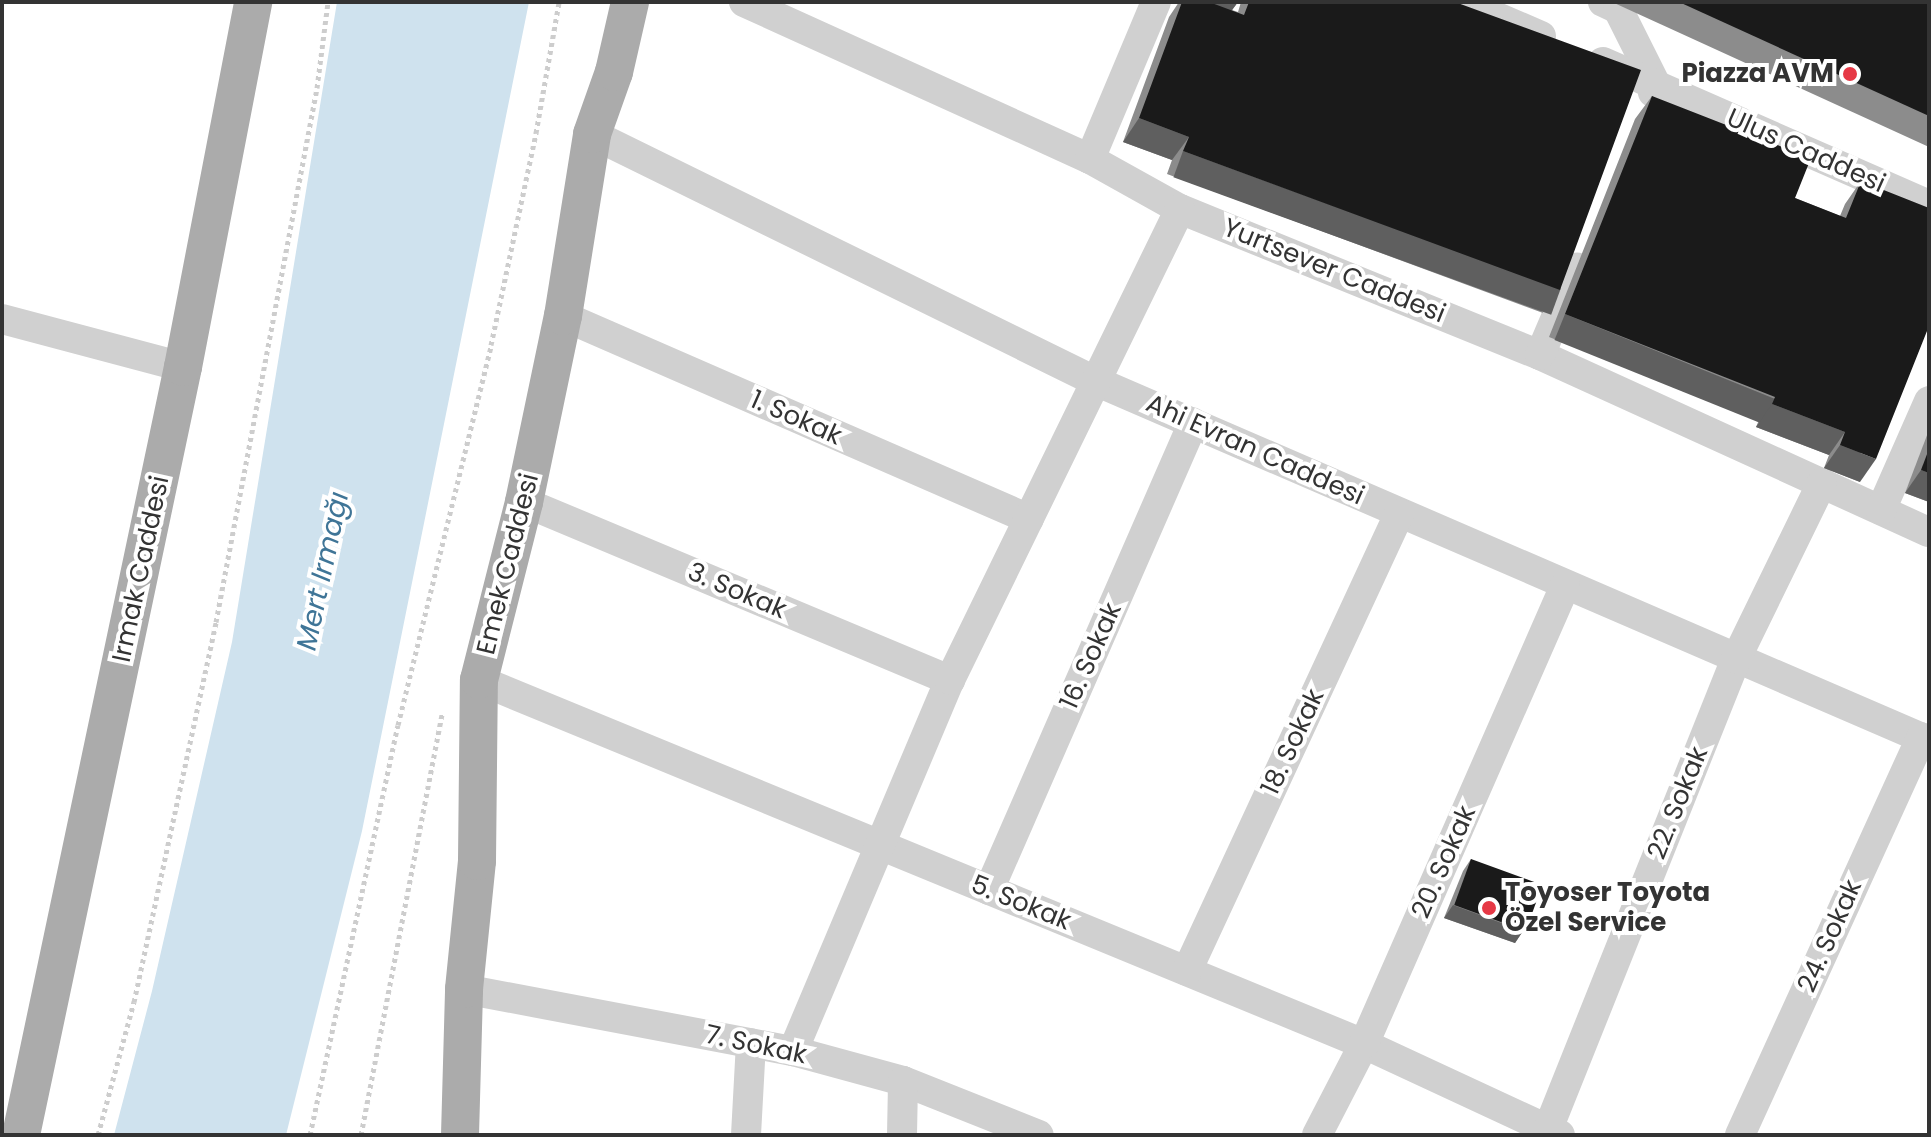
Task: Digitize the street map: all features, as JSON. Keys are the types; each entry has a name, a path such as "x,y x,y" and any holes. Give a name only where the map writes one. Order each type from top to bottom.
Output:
{"main road":[{"name":"Irmak Caddesi","path":"21,1135 183,367 253,2"},
{"name":"Emek Caddesi","path":"460,1135 464,989 477,861 479,680 524,502 563,316 592,134 614,72 630,2"}],"street":[{"name":"Yurtsever Caddesi","path":"744,2 1090,159 1180,209 1540,355 1929,532"},
{"path":"1090,159 1156,2"},
{"path":"1603,2 1618,9 1656,85 1644,113"},
{"name":"Ulus Caddesi","path":"1471,4 1929,205"},
{"name":"Ahi Evran Caddesi","path":"592,134 1093,380 1925,739"},
{"path":"793,1051 950,680 1093,380 1180,209"},
{"path":"1540,355 1589,241"},
{"name":"1. Sokak","path":"563,316 1029,519"},
{"path":"2,319 183,367"},
{"path":"1881,510 1929,401"},
{"name":"16. Sokak","path":"989,890 1193,423"},
{"name":"22. Sokak","path":"1554,1132 1736,659 1822,483"},
{"name":"3. Sokak","path":"524,502 950,680"},
{"name":"18. Sokak","path":"1187,971 1399,514"},
{"name":"20. Sokak","path":"1317,1135 1364,1044 1565,586"},
{"name":"5. Sokak","path":"479,680 1364,1044 1554,1132"},
{"name":"24. Sokak","path":"1740,1135 1925,739"},
{"name":"7. Sokak","path":"464,989 793,1051 903,1081 1039,1135"},
{"path":"746,1135 751,1043"},
{"path":"902,1135 903,1081"}],"path":[{"path":"98,1135 134,1002 216,622 317,88 328,2"},
{"path":"310,1135 398,725 491,345 536,133 559,2"}],"water":[{"name":"Mert Irmağı","path":"337,2 529,2 362,831 286,1135 114,1135 152,991 232,642"}],"building":[{"path":"1182,2 1209,2 1244,15 1249,2 1455,2 1641,70 1560,290 1183,151 1189,137 1139,118"},
{"name":"Piazza AVM","path":"1679,2 1929,2 1929,116"},
{"path":"1652,96 1811,158 1795,198 1846,218 1861,181 1929,208 1929,326 1876,459 1840,445 1845,432 1772,404 1775,397 1565,314"},
{"path":"1929,449 1929,473 1921,470"},
{"name":"Toyoser Toyota Özel Service","path":"1471,859 1542,885 1526,931 1454,905"}],"place":[{"name":"Piazza AVM","path":"1850,74"},
{"name":"Toyoser Toyota Özel Service","path":"1489,908"}]}
